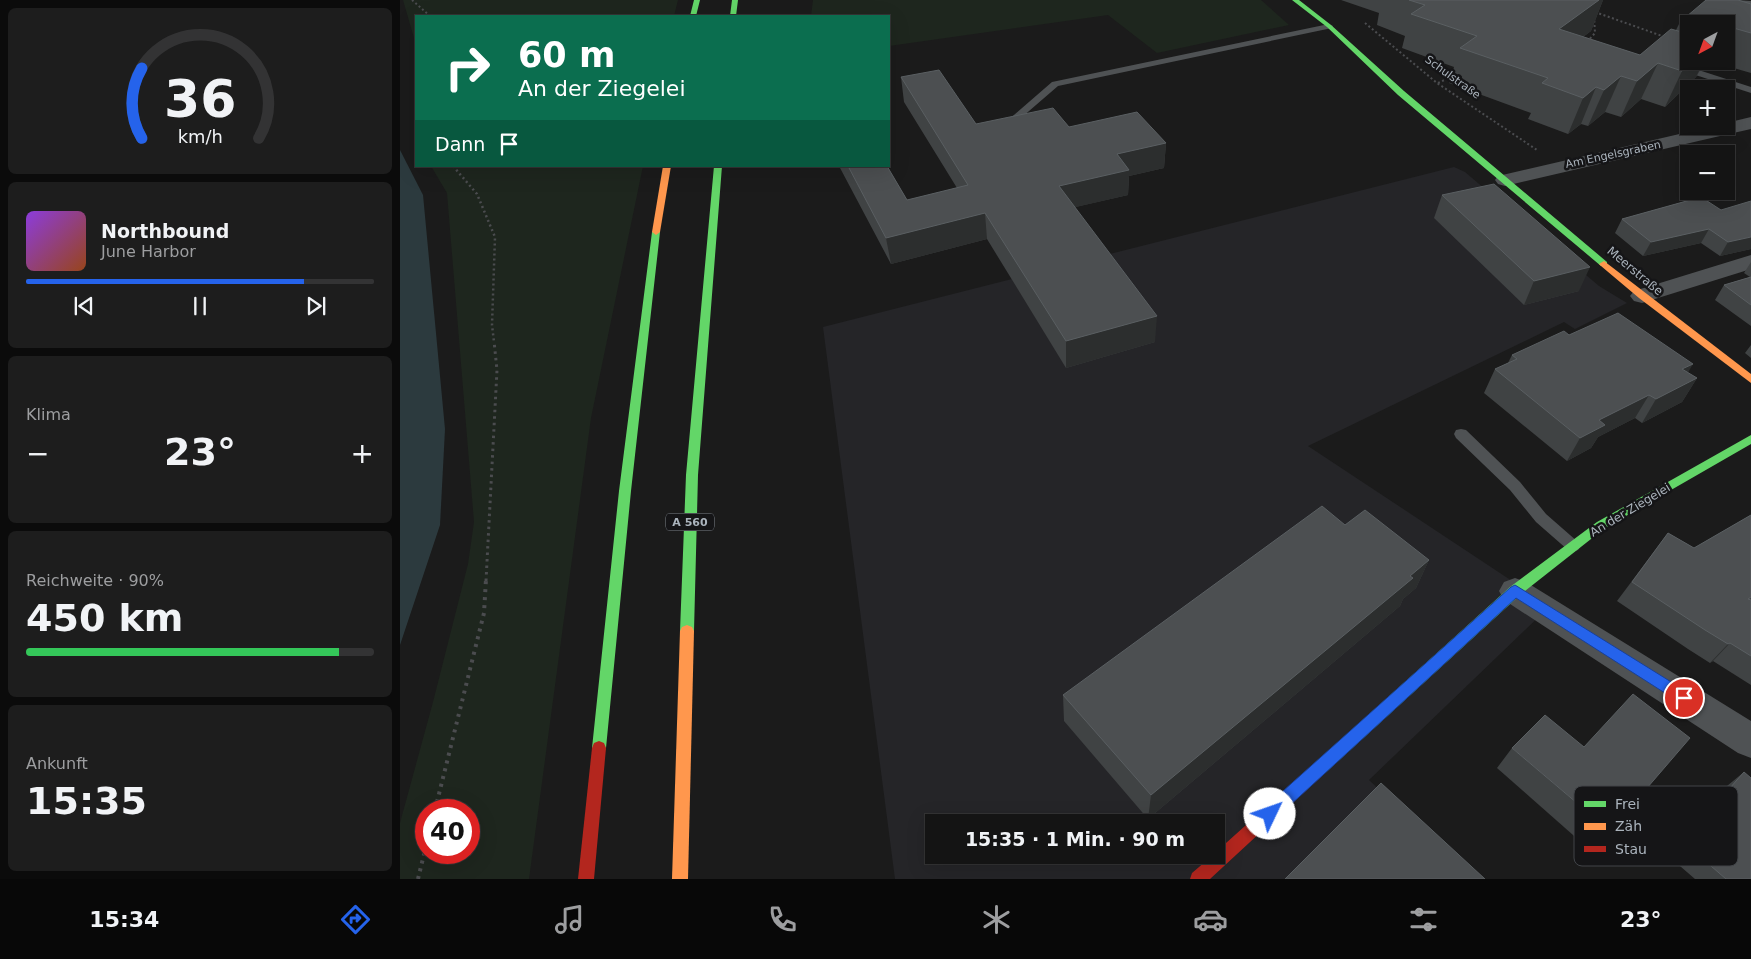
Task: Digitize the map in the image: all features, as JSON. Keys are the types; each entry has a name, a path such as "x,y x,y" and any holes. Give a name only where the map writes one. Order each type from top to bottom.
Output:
{"main road":[{"path":"693,15 697,0"},
{"path":"733,15 735,0"},
{"path":"1296,0 1329,26 1401,93 1505,180"},
{"path":"586,879 626,491 657,228 667,167"},
{"name":"A 560","path":"680,879 692,475 718,167"},
{"name":"Meerstraße","path":"1505,180 1642,296 1751,379"},
{"name":"An der Ziegelei","path":"1198,879 1515,591 1600,525 1751,439"}],"street":[{"name":"Am Engelsgraben","path":"1505,180 1560,165 1692,138 1751,123"},
{"path":"1642,296 1751,262"},
{"path":"1515,591 1751,741"}],"lane":[{"path":"1739,0 1751,3"},
{"path":"1012,121 1055,84 1329,26"},
{"path":"1673,64 1751,90"},
{"path":"1461,434 1515,486 1541,518 1573,546"}],"path":[{"path":"412,0 429,15"},
{"path":"1589,9 1672,39"},
{"path":"1584,46 1595,33 1594,12"},
{"name":"Schulstraße","path":"1361,19 1437,83 1560,165"},
{"path":"1437,83 1455,75"},
{"path":"438,799 484,613 497,370 492,325 495,237 477,194 454,167"},
{"path":"418,879 422,864"}],"shaded area":[{"path":"403,0 678,0 674,15 415,15 415,42"},
{"path":"813,0 1261,0 1289,25 1157,53 1108,15 890,46 890,15 811,15"},
{"path":"400,150 423,195 445,429 440,525 400,645"},
{"path":"432,167 643,167 591,418 529,879 400,879 400,823 468,564 474,522 447,193"},
{"path":"1454,167 1465,172 1599,286 1627,303 1575,329 1564,322 1308,446 1550,606 1369,780 1474,879 895,879 823,327 1012,279 1066,367 1094,258"}],"building":[{"path":"1409,0 1599,0 1559,29 1640,55 1671,29 1680,32 1680,70 1683,70 1682,71 1658,63 1637,81 1621,76 1604,90 1596,87 1583,98 1542,83 1548,78 1460,48 1477,36 1411,14 1425,5"},
{"path":"1706,0 1738,0 1751,4 1751,33 1735,28 1735,15 1688,15"},
{"path":"939,70 976,124 1053,108 1069,127 1137,112 1166,143 1117,154 1129,170 1059,186 1157,316 1066,341 985,213 886,238 849,167 888,167 907,200 968,185 901,77"},
{"path":"1494,184 1590,267 1534,281 1442,195"},
{"path":"1690,200 1706,200 1721,210 1751,201 1751,237 1728,242 1709,229 1651,242 1622,219"},
{"path":"1751,277 1751,305 1724,285"},
{"path":"1618,313 1693,364 1682,369 1697,378 1656,399 1649,395 1599,420 1605,425 1580,438 1495,369 1517,359 1512,355 1564,331 1569,335"},
{"path":"1322,506 1345,525 1365,510 1429,560 1410,576 1413,578 1151,795 1063,695"},
{"path":"1751,515 1751,597 1748,599 1751,600 1751,656 1705,630 1632,582 1668,533 1694,548"},
{"path":"1633,694 1690,738 1649,786 1574,786 1574,801 1512,748 1545,715 1584,747"},
{"path":"1744,772 1751,778 1751,879 1726,879 1711,866 1738,866 1738,786 1732,786"},
{"path":"1381,783 1485,879 1285,879"}],"traffic: fast":[{"path":"693,15 697,0"},
{"path":"733,15 735,0"},
{"path":"1295,0 1329,26 1401,93 1604,264"},
{"path":"687,631 692,475 718,167"},
{"path":"599,748 625,491 656,232"},
{"path":"1320,768 1515,591 1601,525 1751,439"}],"traffic: slow":[{"path":"656,232 667,167"},
{"path":"1604,264 1642,296 1751,379"},
{"path":"680,879 687,631"}],"traffic: jam":[{"path":"586,879 599,748"},
{"path":"1198,879 1320,768"}],"route":[{"path":"1270,814 1515,591 1684,698"}]}
